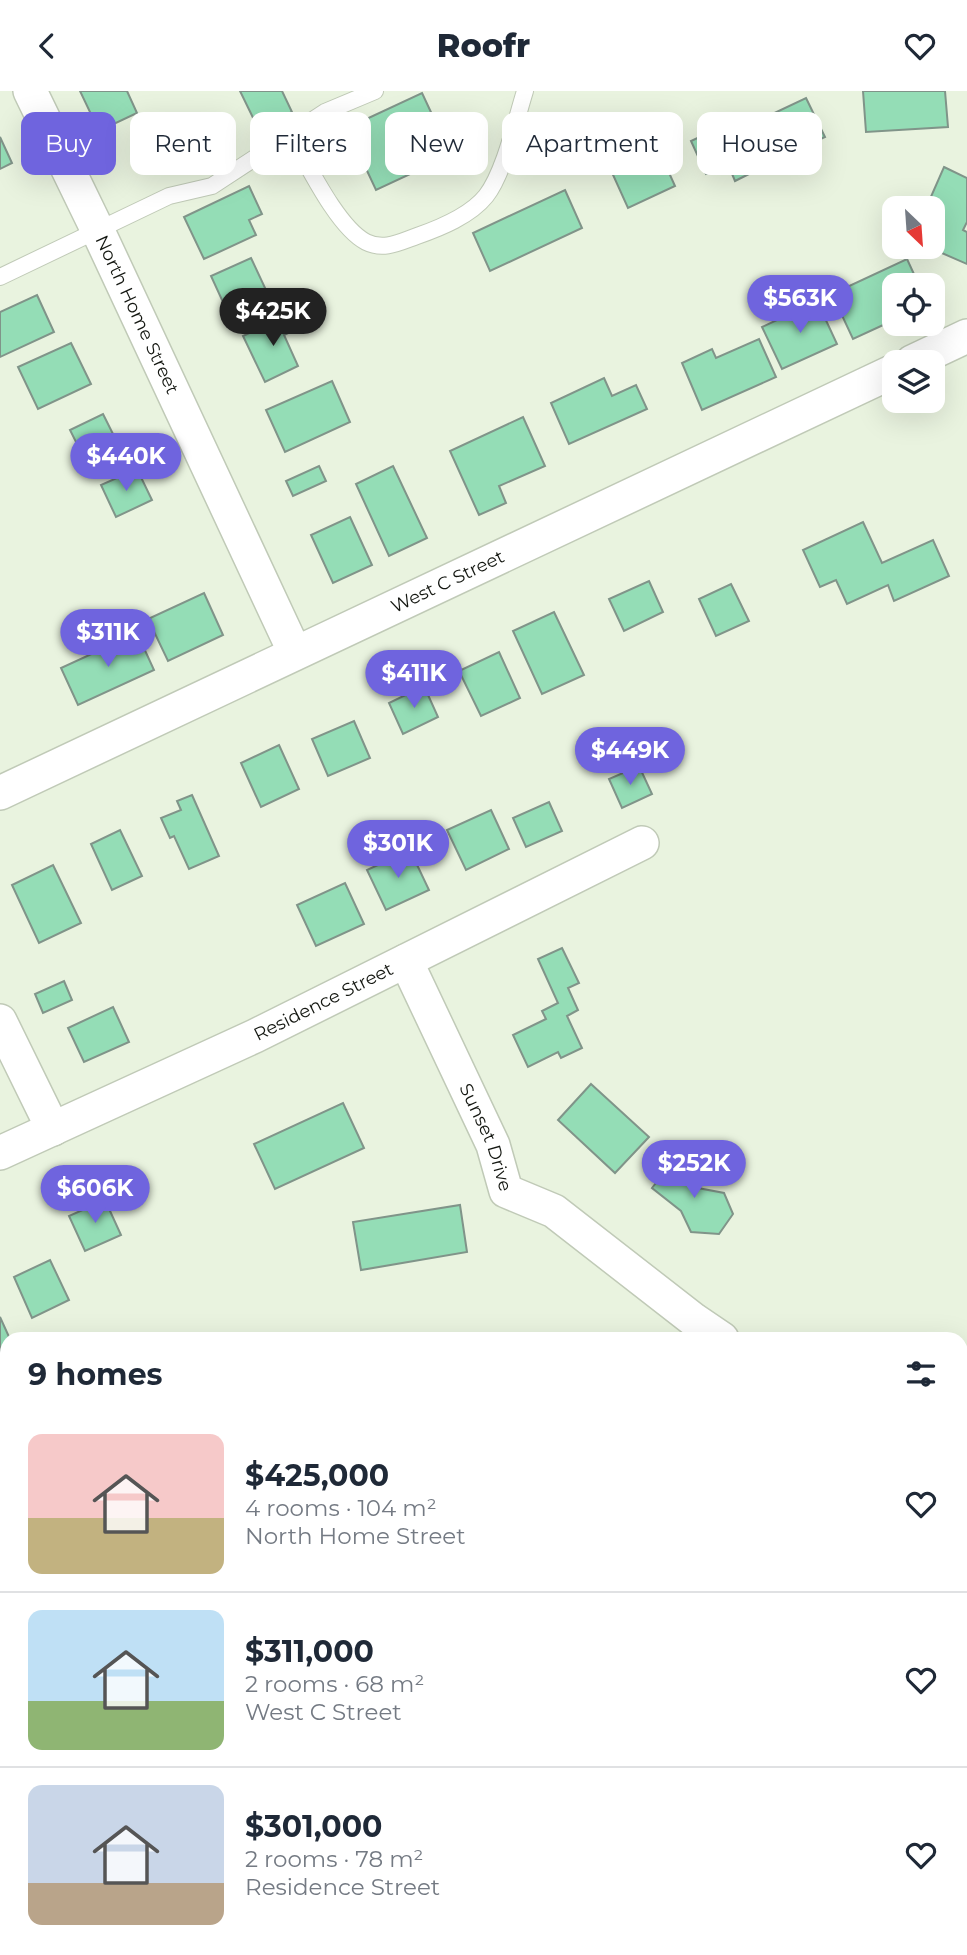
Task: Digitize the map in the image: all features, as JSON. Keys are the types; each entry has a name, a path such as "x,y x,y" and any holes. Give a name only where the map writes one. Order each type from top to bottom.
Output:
{"street":[{"name":"North Home Street","path":"30,91 295,653"},
{"path":"937,350 967,336"},
{"name":"West C Street","path":"0,793 882,377"},
{"name":"Residence Street","path":"0,1153 255,1036 642,843"},
{"name":"Sunset Drive","path":"406,961 493,1145 506,1191 554,1212 712,1332"},
{"path":"0,1021 53,1129"}],"lane":[{"path":"325,112 374,91"},
{"path":"314,175 343,224 367,243 388,247 427,233 465,213 485,197 498,176 525,91"},
{"path":"0,277 169,196 212,185 250,160"}],"building":[{"path":"80,91 127,91 137,112 130,112 130,116 116,123 116,112 90,112"},
{"path":"240,91 282,91 292,112 250,112"},
{"path":"863,91 945,91 948,127 866,132"},
{"path":"422,93 431,112 385,112 385,175 408,175 376,190 369,175 371,117"},
{"path":"806,98 813,112 776,112"},
{"path":"0,137 12,163 0,169"},
{"path":"697,138 697,154 691,141"},
{"path":"944,167 967,178 967,222 963,230 967,232 967,264 945,254 945,196 931,196"},
{"path":"613,175 670,175 675,186 628,208"},
{"path":"733,175 747,175 735,181"},
{"path":"249,186 262,214 249,220 256,235 204,259 184,217"},
{"path":"565,190 582,228 490,271 473,233"},
{"path":"251,258 273,305 233,324 211,276"},
{"path":"907,259 913,273 882,273 882,326 853,339 832,294"},
{"path":"37,295 54,332 0,357 0,312"},
{"path":"817,301 837,344 782,369 762,327"},
{"path":"292,313 299,328 284,335 298,366 265,382 243,336"},
{"path":"759,339 776,377 702,410 682,363 712,349 716,358"},
{"path":"71,343 91,384 38,409 18,367"},
{"path":"604,378 612,396 636,385 647,409 569,444 551,403"},
{"path":"332,381 350,422 285,452 266,410"},
{"path":"103,414 122,452 89,468 70,430"},
{"path":"523,417 545,466 499,486 506,503 479,515 450,451"},
{"path":"319,466 326,481 293,496 286,481"},
{"path":"393,466 427,538 389,556 356,484"},
{"path":"137,469 152,500 116,517 101,485"},
{"path":"350,517 372,565 333,583 311,535"},
{"path":"863,522 882,563 933,540 949,576 894,601 888,585 847,604 836,580 820,587 803,550"},
{"path":"649,581 663,612 624,631 609,599"},
{"path":"731,584 749,621 716,636 699,599"},
{"path":"204,593 223,635 168,661 148,619"},
{"path":"554,612 584,675 542,694 513,631"},
{"path":"137,633 154,670 78,705 61,668"},
{"path":"499,652 520,698 481,716 459,671"},
{"path":"424,686 438,717 403,734 389,703"},
{"path":"354,721 370,758 328,776 312,739"},
{"path":"279,745 299,789 261,807 241,763"},
{"path":"639,766 652,794 622,808 609,779"},
{"path":"192,795 219,856 189,869 174,836 170,838 161,818 181,810 177,801"},
{"path":"549,802 562,831 526,847 513,818"},
{"path":"491,810 509,849 466,870 447,830"},
{"path":"120,830 142,876 112,890 91,844"},
{"path":"410,850 429,890 386,910 367,870"},
{"path":"53,865 81,923 39,943 12,885"},
{"path":"345,883 364,924 316,946 297,905"},
{"path":"562,948 579,983 568,988 578,1010 567,1016 582,1048 561,1058 558,1052 528,1067 513,1035 546,1019 542,1011 558,1003 538,959"},
{"path":"64,981 72,1000 43,1013 35,994"},
{"path":"113,1007 129,1042 84,1062 68,1028"},
{"path":"591,1084 649,1137 615,1173 558,1120"},
{"path":"343,1103 364,1148 275,1189 254,1144"},
{"path":"675,1159 703,1182 698,1188 724,1193 733,1214 719,1234 691,1232 681,1211 652,1188"},
{"path":"105,1200 121,1235 85,1251 69,1216"},
{"path":"460,1205 467,1252 361,1270 353,1222"},
{"path":"50,1260 69,1300 32,1318 14,1277"},
{"path":"0,1317 7,1332 0,1332"}]}
